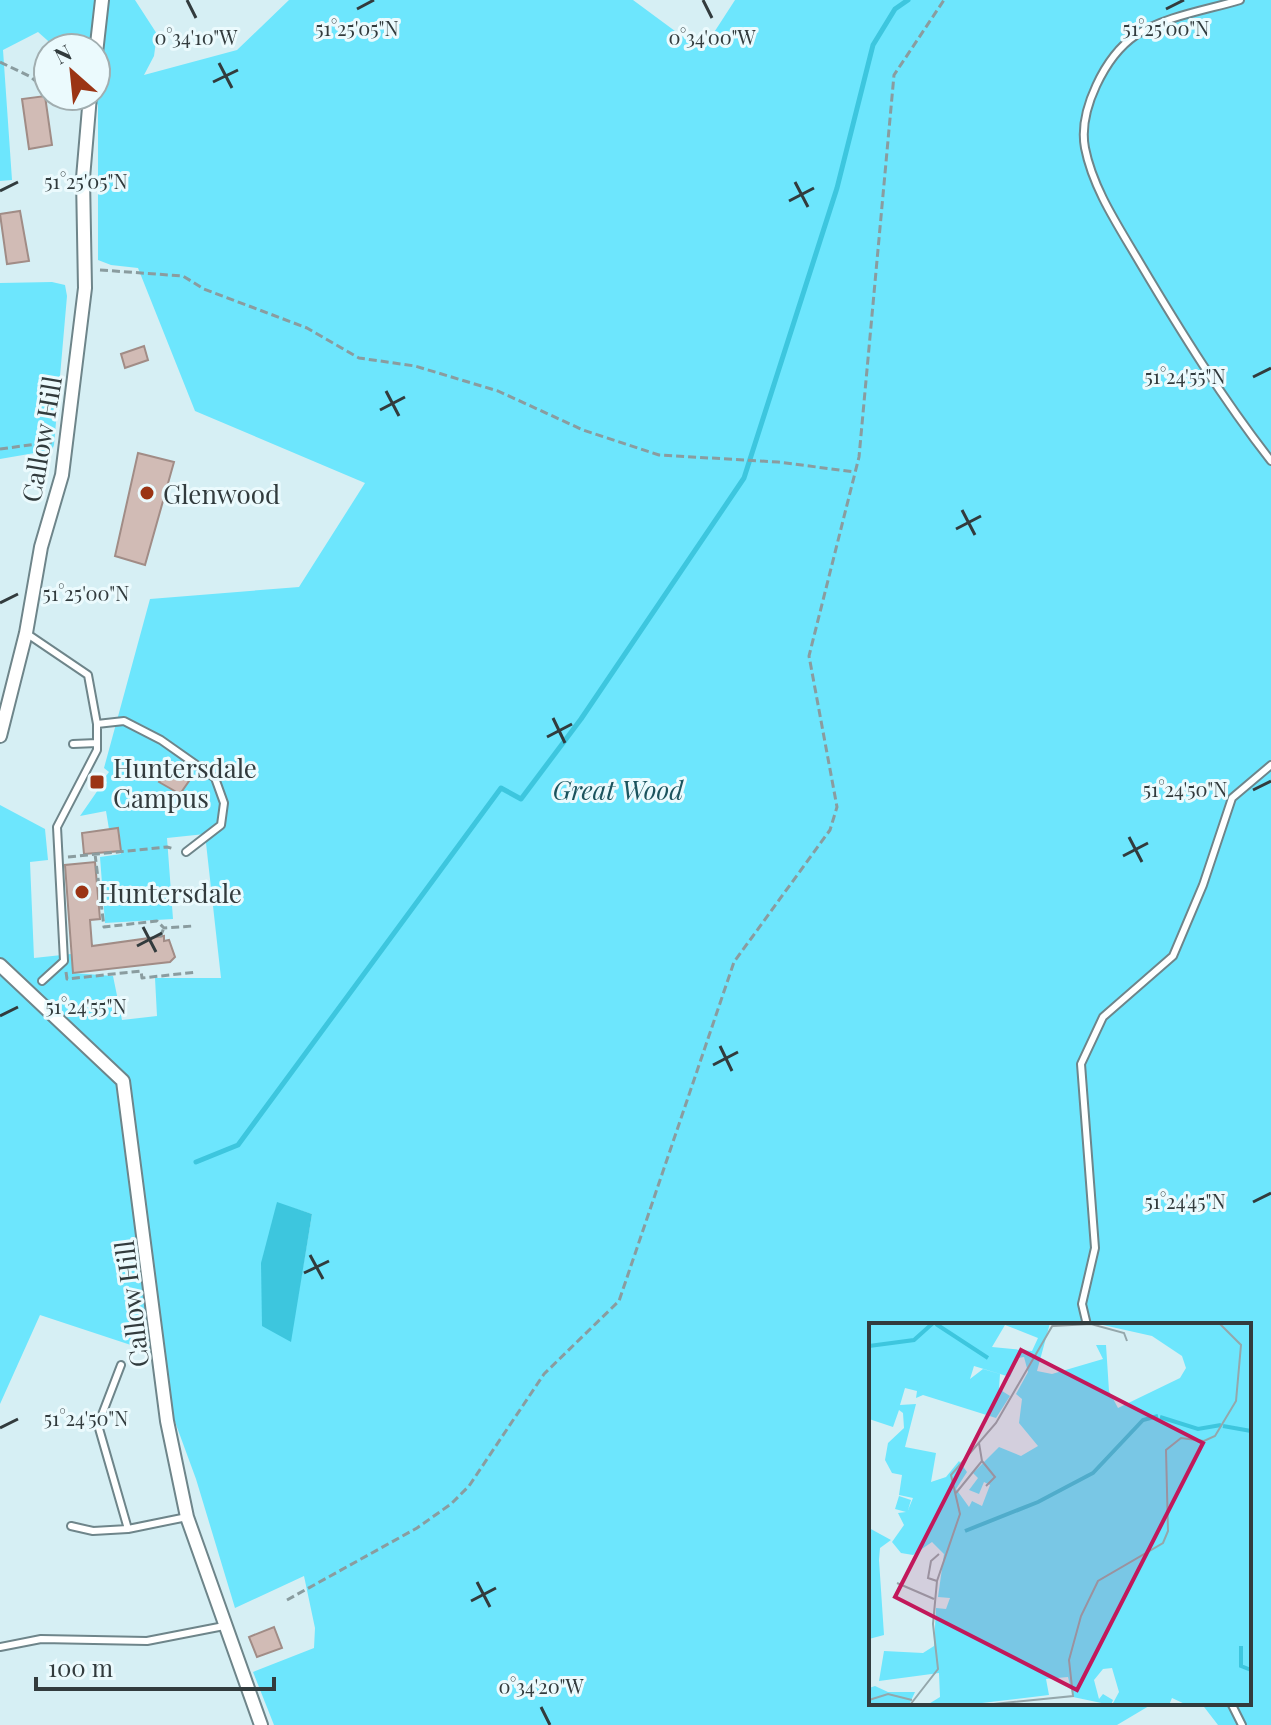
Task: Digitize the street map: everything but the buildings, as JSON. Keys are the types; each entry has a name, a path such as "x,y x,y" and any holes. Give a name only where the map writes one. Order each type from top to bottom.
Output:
{"street":[{"path":"98,32 102,0"},
{"name":"Callow Hill","path":"0,736 26,633 41,547 62,475 85,288 82,268 83,178 88,112"},
{"name":"Callow Hill","path":"0,965 123,1081 167,1421 187,1517 261,1725"}],"lane":[{"path":"1240,0 1155,25 1133,37 1110,64 1093,93 1086,120 1085,147 1103,200 1228,407 1271,461"},
{"path":"26,633 88,675 97,724 97,750 57,814 64,961 42,981"},
{"path":"97,724 124,721 161,740 215,778 224,803 221,825 186,852"},
{"path":"73,744 97,743"},
{"path":"1087,1323 1082,1304 1095,1248 1081,1064 1103,1017 1173,956 1203,885 1232,798 1271,765"},
{"path":"121,1365 98,1425 128,1529"},
{"path":"71,1526 93,1531 128,1529 187,1517"},
{"path":"0,1647 41,1639 147,1641 224,1626"},
{"path":"1232,1705 1242,1725"}],"path":[{"path":"287,1600 417,1528 451,1504 469,1486 544,1374 619,1301 734,962 830,830 837,807 809,656 855,472 894,75 944,0"},
{"path":"0,62 32,78"},
{"path":"82,268 183,276 204,289 307,328 359,358 415,366 498,391 583,430 659,455 778,462 855,472"},
{"path":"0,449 66,440"},
{"path":"57,858 167,847 186,852"},
{"path":"95,854 104,927 157,921 164,928 193,926"},
{"path":"160,937 164,928"},
{"path":"64,961 67,979 141,971 142,978 197,972"}],"green space":[{"name":"Great Wood","path":"0,0 135,0 157,34 154,56 144,75 237,50 289,0 633,0 702,51 735,0 1271,0 1271,1725 1218,1725 1203,1705 1251,1705 1251,1323 869,1323 869,1705 1151,1705 1117,1725 274,1725 253,1672 314,1648 315,1628 304,1576 235,1608 196,1479 149,1351 40,1315 0,1404 0,805 45,829 48,860 30,862 34,958 71,954 73,973 113,976 122,1020 157,1016 155,978 221,978 205,834 167,838 173,919 105,923 100,857 121,854 119,829 109,829 106,811 80,816 98,790 103,791 107,782 103,780 109,772 104,768 150,599 299,587 365,483 195,411 138,268 98,260 98,112 112,112 112,32 32,32 32,35 3,50 12,180 0,181","holes":["277,1203 312,1214 290,1342"]},
{"path":"52,282 65,285 67,296 54,445 52,450 0,459 0,283"}],"shaded area":[{"path":"277,1202 312,1214 291,1342 262,1326 261,1263"}],"waterway":[{"path":"196,1162 238,1145 501,788 521,799 581,719 744,478 837,188 873,45 895,9 908,0"}],"place":[{"name":"Glenwood","path":"147,493"},
{"name":"Huntersdale Campus","path":"97,782"},
{"name":"Huntersdale","path":"82,892"}]}
